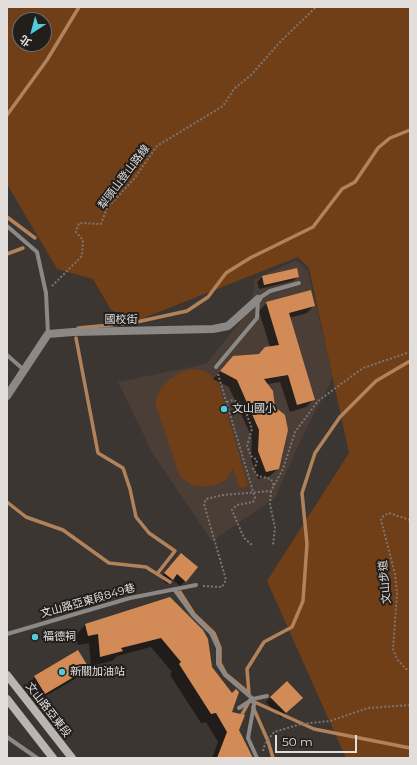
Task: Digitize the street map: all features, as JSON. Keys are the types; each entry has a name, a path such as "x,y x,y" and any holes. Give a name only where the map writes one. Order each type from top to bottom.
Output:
{"main road":[{"name":"文山路亞東段","path":"7,675 72,758"},
{"path":"7,699 53,758"}],"street":[{"name":"國校街","path":"48,334 73,332 213,329 228,326 258,299"},
{"path":"7,396 48,334"}],"lane":[{"path":"7,226 37,252 46,293 48,334"},
{"path":"216,367 257,318 258,299 270,291 299,283"},
{"path":"7,355 24,370"},
{"name":"文山路亞東段849巷","path":"7,634 130,598 196,585"},
{"path":"174,589 193,615 211,633 218,648 218,664 225,675 253,699 254,705 248,738 257,758"},
{"path":"239,708 253,699 267,696"},
{"path":"7,737 37,758"}],"path":[{"name":"犁頭山登山路線","path":"46,293 82,256 83,240 76,232 79,223 101,224 108,208 134,179 157,146 223,106 234,89 251,75 281,41 316,7"},
{"path":"274,545 275,528 270,504 271,491 283,469 295,432 318,401 362,368 410,352"},
{"path":"216,367 256,498 253,502 237,505 232,510 244,538 253,546"},
{"path":"227,402 233,400 243,404 252,429 247,446 251,456 257,460 256,466 253,469 247,470"},
{"path":"253,469 258,476 271,479 274,486"},
{"path":"196,585 222,586 226,580 204,504 206,499 271,491"},
{"name":"文山步道","path":"410,520 389,513 382,516 381,520 395,574 397,592 393,649 397,659 406,669 410,670"},
{"path":"265,758 263,751 265,744 274,732 301,724 330,720 368,708 410,704"}],"shaded area":[{"path":"7,7 410,7 410,758 346,758 267,581 349,453 309,268 298,257 136,321 111,310 93,279 57,269 7,184"},
{"name":"文山國小","path":"296,260 308,271 333,378 303,435 275,498 212,541 153,454 118,382 206,364 251,308 255,279"},
{"path":"194,369 205,371 218,382 248,486 240,488 233,468 227,479 216,485 204,487 192,485 180,477 155,403 160,389 170,379 183,371"}],"building":[{"path":"297,268 299,277 264,285 262,276"},
{"path":"311,290 315,306 289,313 315,400 297,405 288,375 264,379 273,391 275,407 285,415 288,430 279,469 266,472 258,451 259,430 237,380 220,371 233,356 259,354 265,347 279,345 266,302"},
{"path":"181,553 198,567 186,582 177,574 173,580 164,573"},
{"path":"170,597 203,630 208,639 212,667 232,693 236,689 239,692 232,712 245,715 239,730 253,758 217,758 227,732 216,713 211,714 179,664 181,662 161,638 121,648 123,651 100,657 98,634 88,636 85,624"},
{"name":"新關加油站","path":"78,650 89,668 45,694 34,676"},
{"path":"287,681 303,698 286,713 270,697"}],"waterway":[{"path":"7,115 47,60 79,7"},
{"path":"78,328 132,323 187,311 208,297 226,273 250,258 313,227 342,189 355,182 378,148 390,138 410,130"},
{"path":"7,217 35,238"},
{"path":"7,254 23,248"},
{"path":"76,338 98,453 123,468 130,489 136,517 149,533 175,551 157,574"},
{"path":"249,694 247,669 264,642 292,627 303,601 307,544 302,493 315,453 340,417 376,381 410,361"},
{"path":"7,502 26,517 63,530 109,563 146,567 170,582"},
{"path":"180,592 194,614 214,633 220,648 220,663 226,674 249,693"},
{"path":"240,718 250,700 314,729 410,748"},
{"path":"253,707 268,741 273,758"}],"place":[{"name":"文山國小","path":"224,409"},
{"name":"福德祠","path":"35,637"},
{"name":"新關加油站","path":"62,672"}]}
